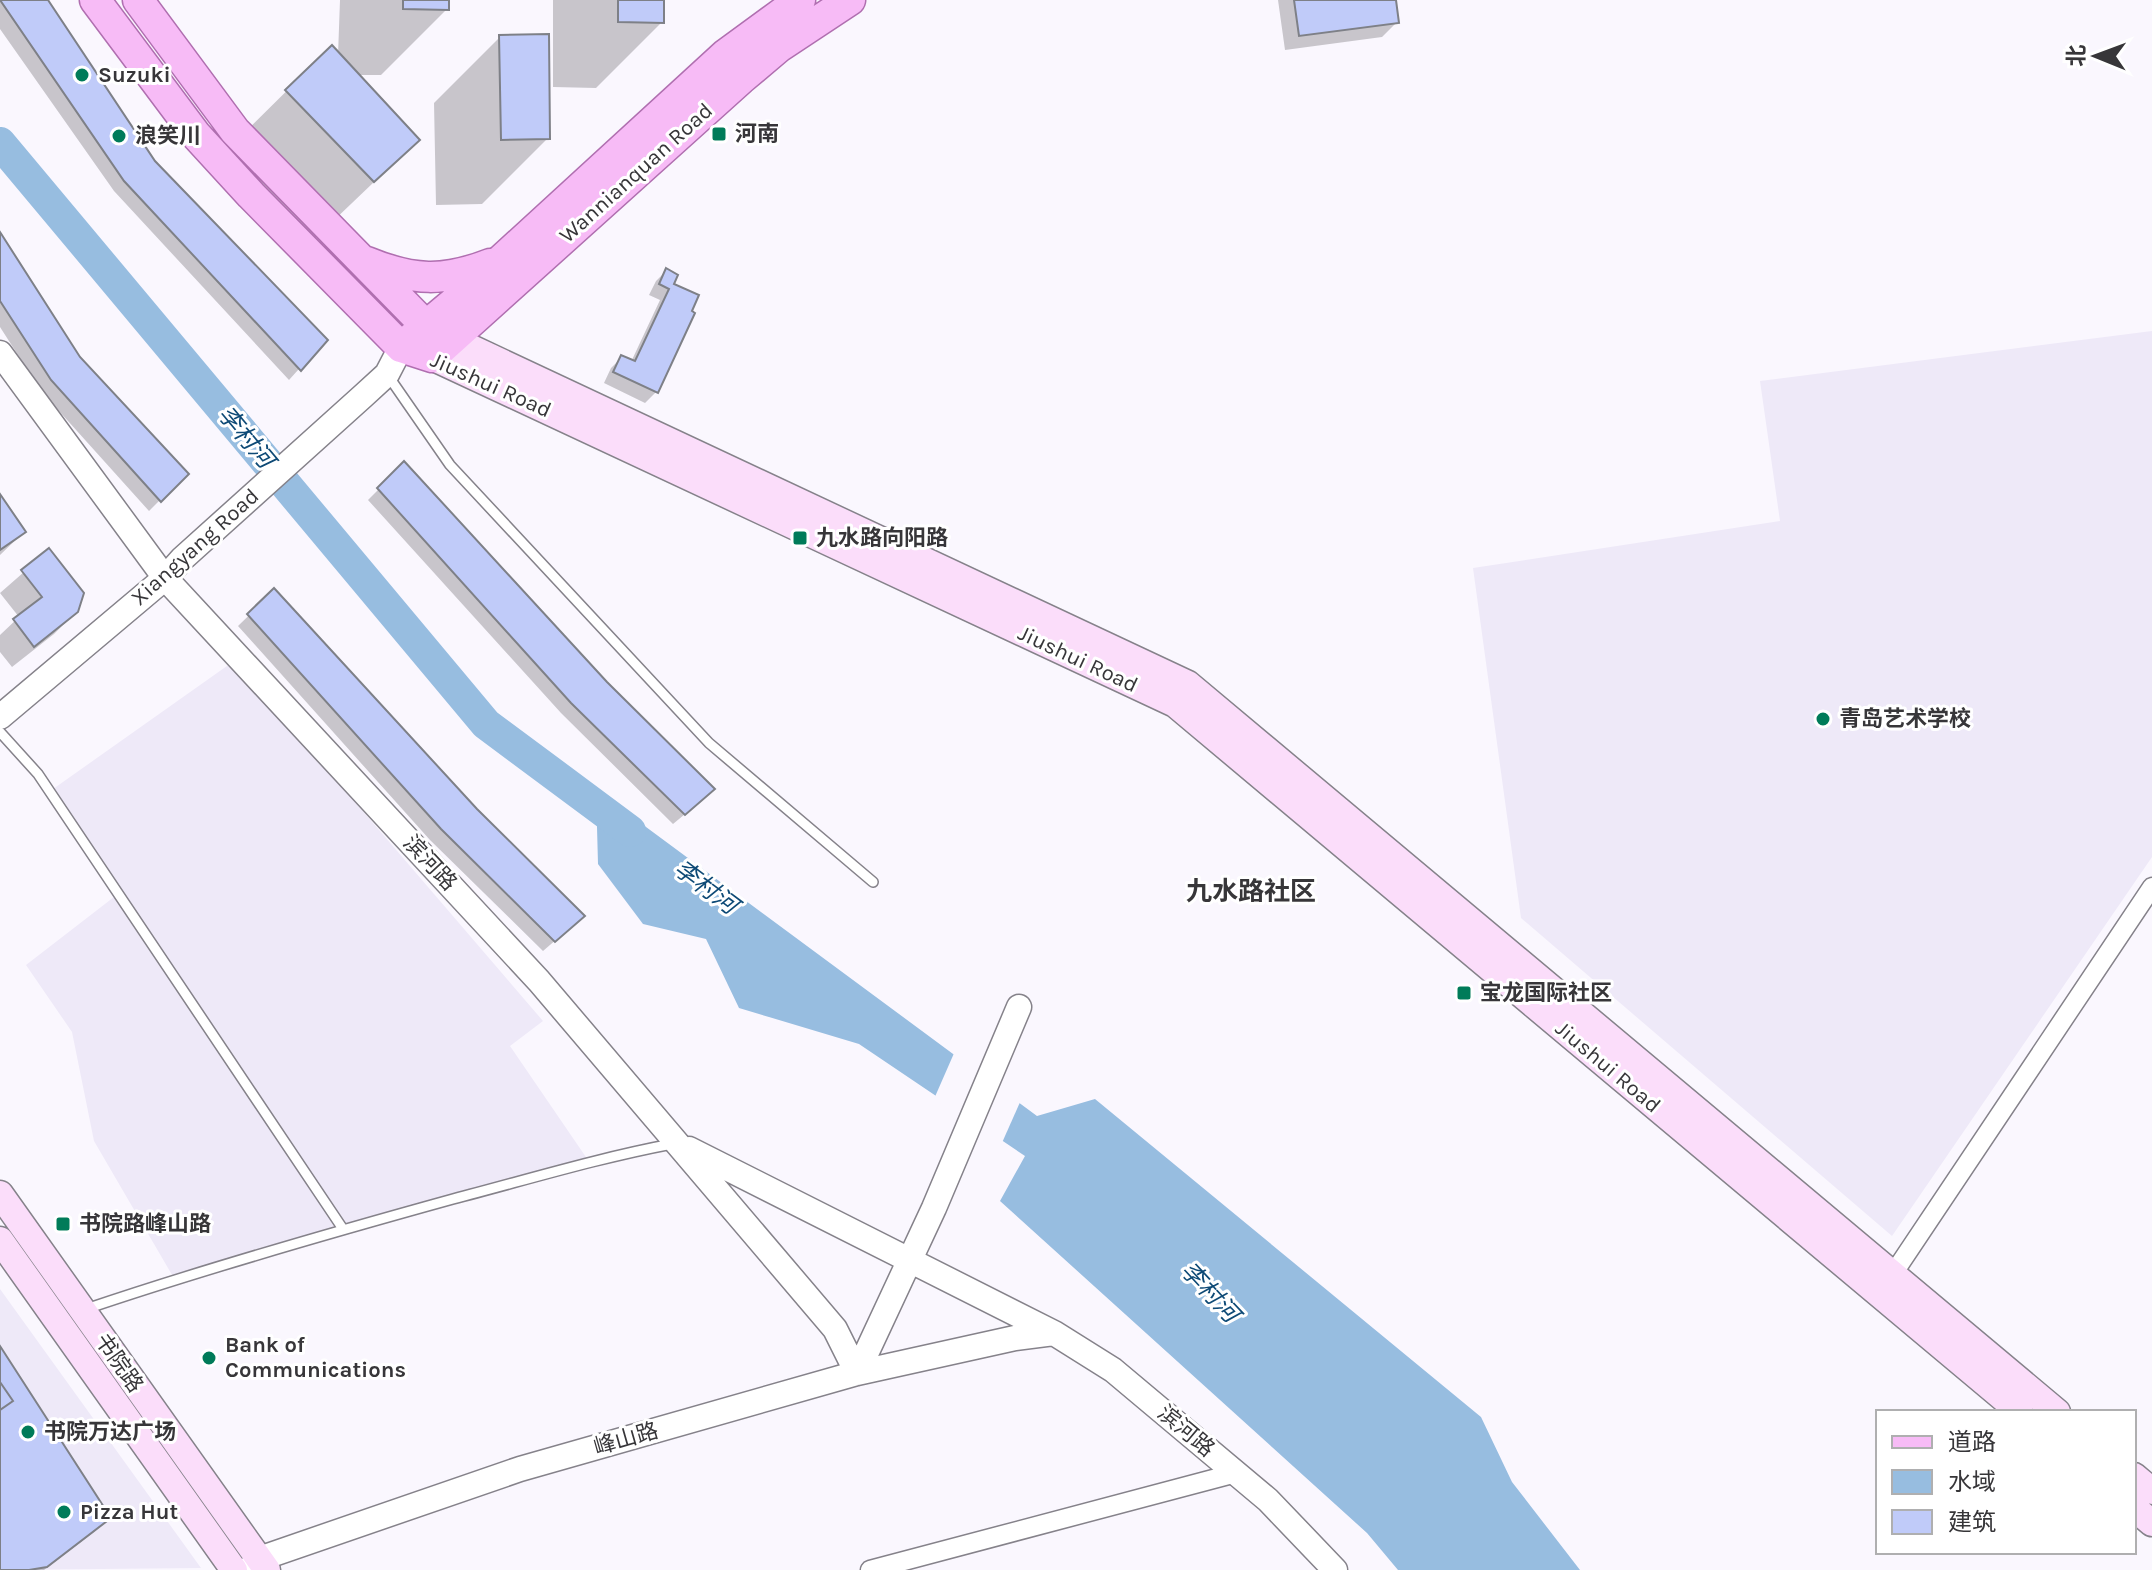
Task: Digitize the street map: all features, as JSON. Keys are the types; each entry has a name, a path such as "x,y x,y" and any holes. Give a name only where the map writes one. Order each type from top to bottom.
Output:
{"main road":[{"name":"Jiushui Road","path":"95,0 196,135 401,347"},
{"name":"Jiushui Road","path":"138,0 235,131 437,341 1175,704 2018,1410"},
{"name":"Wannianquan Road","path":"437,341 500,260 726,54 800,0"},
{"name":"Wannianquan Road","path":"401,347 437,341 779,47 850,0"},
{"path":"359,258 388,271 428,278 464,274 500,260"},
{"name":"Jiushui Road","path":"437,341 1188,684 2055,1410"},
{"name":"书院路","path":"0,1194 258,1566"},
{"name":"书院路","path":"0,1240 234,1570"},
{"path":"2136,1478 2152,1491"},
{"path":"2136,1510 2152,1523"}],"street":[{"name":"Xiangyang Road","path":"0,717 165,578 182,559 387,374 437,341"},
{"name":"Xiangyang Road","path":"387,374 401,347"},
{"name":"滨河路","path":"0,353 165,578 539,981 835,1329 857,1373"},
{"path":"1893,1274 2152,887"},
{"path":"857,1373 934,1208 1019,1007"},
{"name":"滨河路","path":"677,1143 1054,1333 1113,1370 1268,1500 1335,1570"},
{"name":"峰山路","path":"258,1566 520,1469 857,1373 1015,1338 1054,1333"},
{"path":"870,1570 1236,1473"}],"lane":[{"path":"387,374 450,465 709,743 873,882"},
{"path":"0,732 38,774 343,1229"},
{"path":"83,1310 343,1229 624,1153 677,1143"}],"shaded area":[{"name":"青岛艺术学校","path":"2152,331 2152,857 1892,1236 1521,918 1473,568 1780,521 1760,381"},
{"path":"234,661 543,1021 510,1046 590,1163 175,1280 94,1141 72,1032 26,965 114,897 46,794"},
{"name":"书院万达广场","path":"0,1289 201,1568 0,1570"}],"water":[{"path":"596,790 1037,1116 1095,1099 1481,1417 1512,1482 1580,1570 1398,1570 1367,1533 1000,1201 1025,1156 859,1044 739,1008 706,939 643,924 598,864"}],"pier":[{"path":"955,1051 1021,1100 1001,1145 934,1099"}],"building":[{"path":"0,0 48,0 155,161 328,340 301,371 124,181"},
{"path":"403,0 449,0 449,10 403,9"},
{"path":"618,0 664,0 664,23 618,22"},
{"path":"1294,0 1396,0 1399,23 1299,36"},
{"path":"549,34 550,139 501,140 499,35"},
{"path":"332,45 420,140 374,182 285,90"},
{"path":"0,232 80,357 189,474 161,502 51,380 0,301"},
{"path":"666,268 678,275 674,284 699,295 692,311 695,313 658,393 613,372 621,355 635,361 669,289 659,284"},
{"path":"404,461 607,682 715,789 685,815 571,703 377,488"},
{"path":"0,494 26,532 0,550"},
{"path":"49,548 84,593 78,612 34,647 13,619 42,597 21,570"},
{"path":"274,588 477,809 585,916 555,942 441,829 247,614"},
{"name":"书院万达广场","path":"0,1346 111,1518 47,1567 0,1570"},
{"path":"0,1382 13,1401 0,1410"}],"waterway":[{"name":"李村河","path":"0,143 486,724 630,831"}],"place":[{"name":"Suzuki","path":"82,75"},
{"name":"河南","path":"719,134"},
{"name":"浪笑川","path":"119,136"},
{"name":"九水路向阳路","path":"800,538"},
{"name":"青岛艺术学校","path":"1823,719"},
{"name":"宝龙国际社区","path":"1464,993"},
{"name":"书院路峰山路","path":"63,1224"},
{"name":"Bank of Communications","path":"209,1358"},
{"name":"书院万达广场","path":"28,1432"},
{"name":"Pizza Hut","path":"64,1512"}],"district":[{"name":"九水路社区","path":"1251,891"}]}
